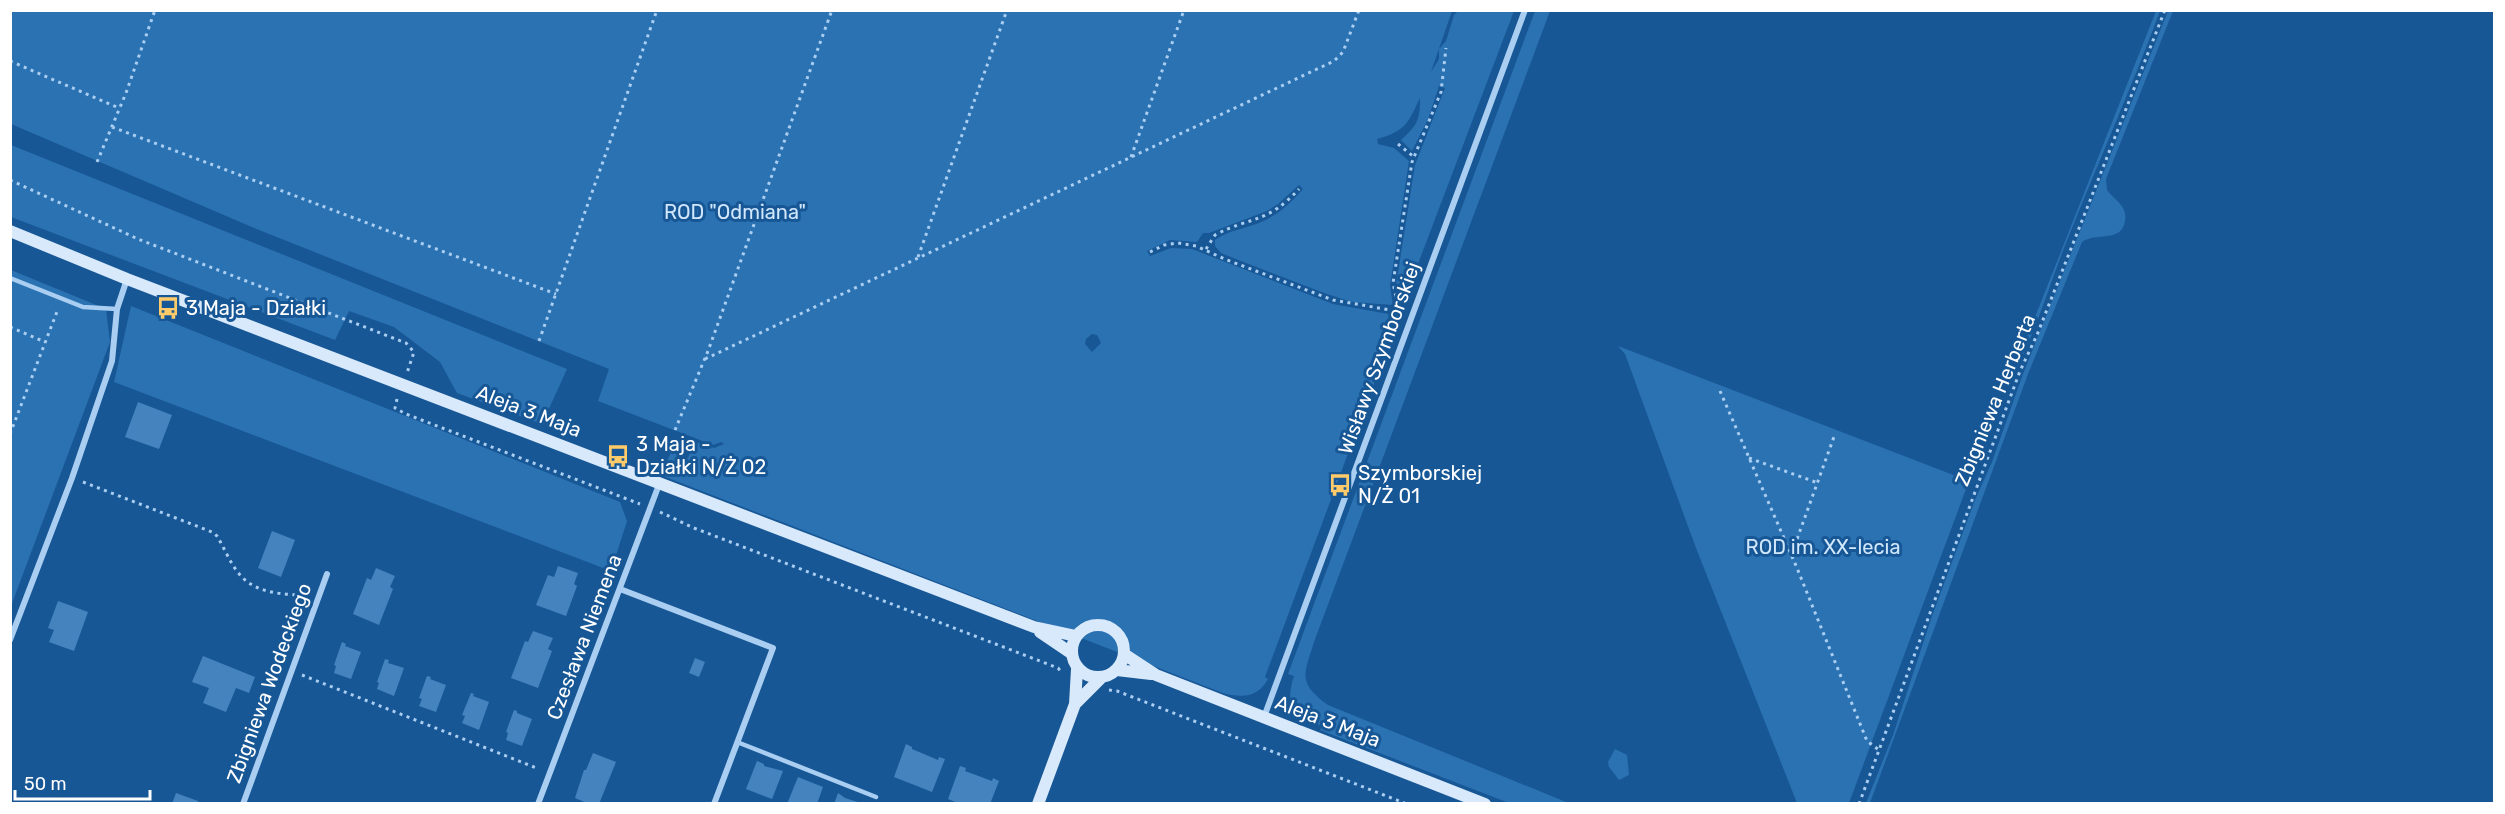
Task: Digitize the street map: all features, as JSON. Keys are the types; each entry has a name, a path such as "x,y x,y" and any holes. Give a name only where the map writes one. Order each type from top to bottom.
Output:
{"street":[{"name":"Wisławy Szymborskiej","path":"1264,717 1525,10"},
{"name":"Aleja 3 Maja","path":"10,231 127,279 1034,627 1076,636"},
{"path":"10,640 72,478 112,361 117,309 127,279"},
{"name":"Czesława Niemena","path":"538,804 660,482"},
{"name":"Zbigniewa Wodeckiego","path":"243,804 327,574"},
{"path":"620,588 773,648 714,804"},
{"path":"1038,804 1075,704 1077,669 1071,653 1076,636 1090,626 1107,627 1120,638 1124,654 1117,670 1101,678 1075,704"},
{"name":"Aleja 3 Maja","path":"1034,627 1071,653"},
{"name":"Aleja 3 Maja","path":"1124,654 1156,675 1485,804"},
{"path":"1077,669 1084,674 1101,678"},
{"name":"Aleja 3 Maja","path":"1117,670 1156,675"}],"lane":[{"path":"10,278 83,307 117,309"},
{"path":"737,742 876,797"}],"path":[{"path":"97,162 155,10"},
{"path":"539,341 657,10"},
{"path":"675,430 705,359 832,10"},
{"path":"917,259 1007,10"},
{"path":"1131,157 1184,10"},
{"path":"705,359 1334,61 1343,52 1359,10"},
{"name":"Zbigniewa Herberta","path":"1858,804 2020,371 2037,335 2165,10"},
{"path":"1399,311 1393,283 1414,157 1441,92 1446,48"},
{"path":"10,61 119,108"},
{"path":"112,127 556,294"},
{"path":"1398,144 1414,157"},
{"path":"10,180 138,239 406,342 414,352 408,372"},
{"path":"1206,249 1215,235 1268,216 1285,204 1299,189"},
{"path":"1150,252 1164,245 1178,243 1206,249 1227,260 1333,300 1399,311 1412,316"},
{"path":"10,434 54,318"},
{"path":"10,327 45,342"},
{"path":"1720,391 1791,555 1867,741 1879,750"},
{"path":"396,401 395,408 406,414 644,505"},
{"path":"1791,555 1835,434"},
{"path":"1749,458 1818,483"},
{"path":"72,478 212,532 217,536 242,578 249,582 277,593 320,595"},
{"path":"660,513 1058,668 1063,678"},
{"path":"292,671 550,774"},
{"path":"1104,692 1117,691 1407,804"}],"green space":[{"name":"ROD \"Odmiana\"","path":"11,11 1452,11 1431,72 1439,59 1439,49 1446,41 1454,15 1458,11 1514,11 1402,306 1397,297 1396,285 1415,165 1445,88 1439,86 1428,119 1412,151 1401,140 1417,121 1420,98 1405,125 1394,133 1377,139 1378,144 1394,148 1409,161 1390,286 1393,305 1352,302 1327,294 1221,253 1215,246 1215,240 1220,237 1259,223 1278,213 1303,189 1299,185 1267,211 1209,233 1203,233 1197,242 1170,240 1147,251 1150,256 1171,248 1192,249 1333,304 1394,315 1398,319 1265,677 1268,679 1259,690 1243,696 1223,693 663,476 671,452 688,458 693,444 689,440 714,448 724,444 721,442 713,445 598,401 609,369 259,230 11,124","holes":["1092,334 1097,335 1101,343 1092,352 1085,344 1086,339"]},
{"path":"1535,11 1550,11 1314,642 1306,677 1311,690 1328,705 1571,804 1509,803 1320,730 1322,726 1298,714 1291,703 1290,695 1294,676 1288,674"},
{"path":"2156,11 2160,11 2149,40 2066,243 2034,329 2011,378"},
{"path":"2168,11 2173,11 2106,179 2107,190 2123,208 2125,219 2123,228 2114,235 2087,239 2082,242 2028,374 1870,803 1866,803 1893,735 1931,619 1975,500 1992,462 2023,374"},
{"path":"11,145 567,369 542,424 457,393 440,362 394,327 349,311 335,340 11,217"},
{"path":"11,270 106,309 110,342 11,606"},
{"path":"131,306 620,502 627,521 611,571 114,382"},
{"name":"ROD im. XX-lecia","path":"1618,346 1969,481 1849,803 1797,803 1696,548 1625,354"},
{"path":"1615,749 1627,755 1629,775 1619,780 1608,762"}],"building":[{"path":"138,402 172,415 159,449 125,437"},
{"path":"272,531 295,540 281,577 258,568"},
{"path":"558,566 578,573 574,584 577,586 566,616 536,605 548,575 554,577"},
{"path":"376,568 395,576 390,587 393,589 379,625 353,614 367,578 371,580"},
{"path":"58,601 88,612 74,651 49,642 54,630 48,628"},
{"path":"533,631 553,638 548,649 552,651 538,688 511,678 525,641 528,642"},
{"path":"342,642 346,644 345,646 361,652 351,679 334,673 336,666 334,665"},
{"path":"203,656 255,677 249,693 236,688 226,712 203,703 209,688 192,682"},
{"path":"695,658 705,662 699,677 689,673"},
{"path":"385,659 389,660 388,663 404,668 394,696 377,689 379,683 377,682"},
{"path":"427,676 446,685 436,712 419,706 422,699 419,698"},
{"path":"471,693 489,702 479,730 462,723 465,716 462,715"},
{"path":"514,710 532,719 522,746 506,740 508,733 506,732"},
{"path":"906,744 938,760 939,757 945,759 932,792 894,777"},
{"path":"593,753 616,762 599,804 589,804 575,798 584,770"},
{"path":"757,761 764,766 783,771 772,799 746,789"},
{"path":"960,766 966,768 965,771 992,781 993,778 999,781 990,804 960,804 948,799"},
{"path":"798,777 823,787 817,804 787,804"},
{"path":"176,793 198,801 197,804 172,804"},
{"path":"838,793 845,798 864,804 834,804"}],"place":[{"name":"3 Maja - Działki","path":"168,308"},
{"name":"3 Maja - Działki N/Ż 02","path":"618,456"},
{"name":"Szymborskiej N/Ż 01","path":"1340,485"}]}
